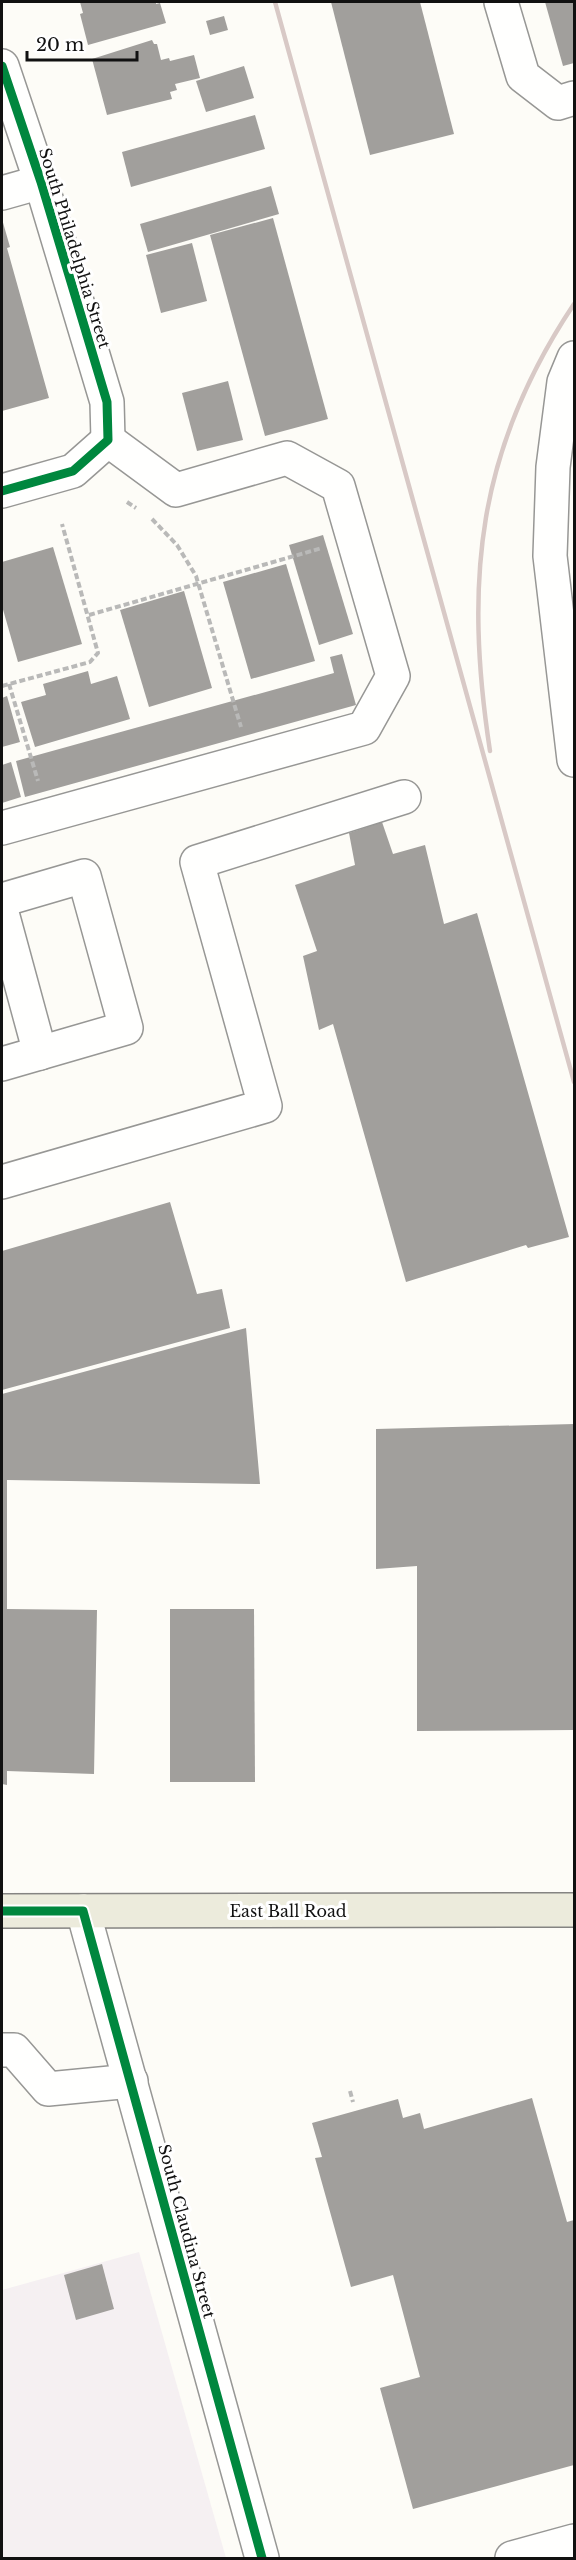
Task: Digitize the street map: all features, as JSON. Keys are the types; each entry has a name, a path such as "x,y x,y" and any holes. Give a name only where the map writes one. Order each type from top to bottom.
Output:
{"main road":[{"name":"East Ball Road","path":"2,1911 574,1910"}],"street":[{"path":"501,2 523,76 558,103 574,98"},
{"name":"South Philadelphia Street","path":"2,66 41,182 107,402 108,440"},
{"path":"2,193 41,182"},
{"path":"574,358 562,392 553,467 550,556 574,760"},
{"path":"2,491 73,471 108,440 176,490 287,458 338,486 393,676 364,728 2,828"},
{"path":"2,1182 265,1106 197,862 404,797"},
{"path":"2,900 84,876 126,1028 2,1064"},
{"path":"2,913 40,1053"},
{"name":"South Claudina Street","path":"83,1911 262,2559"},
{"path":"2,2050 14,2050 48,2089 131,2081"},
{"path":"512,2559 574,2541"}],"path":[{"path":"127,502 142,512"},
{"path":"150,518 177,545 199,584 250,759"},
{"path":"2,686 95,659 98,647 62,524"},
{"path":"89,615 353,539"},
{"path":"9,684 49,815"},
{"path":"350,2091 353,2102"}],"shaded area":[{"path":"139,2252 226,2558 2,2558 2,2290"}],"building":[{"path":"80,2 156,2 156,4 160,3 166,23 88,45 80,14 83,13"},
{"path":"331,2 420,2 454,134 370,155"},
{"path":"545,2 574,2 574,63 563,66"},
{"path":"224,16 228,30 210,35 206,21"},
{"path":"152,40 154,44 157,44 161,60 169,58 170,61 194,55 200,78 175,84 177,90 170,92 172,99 107,115 92,59"},
{"path":"244,66 254,98 206,112 196,81"},
{"path":"255,115 265,149 131,187 122,152"},
{"path":"271,186 279,214 148,252 140,224"},
{"path":"273,218 328,419 265,436 210,235"},
{"path":"2,219 10,247 7,248 49,398 2,411"},
{"path":"192,243 207,301 161,313 146,255"},
{"path":"228,381 243,440 197,451 182,393"},
{"path":"323,535 353,634 319,645 289,545"},
{"path":"53,547 82,644 18,662 2,606 2,562"},
{"path":"286,564 315,661 251,679 223,582"},
{"path":"184,591 212,688 149,707 120,610"},
{"path":"342,654 356,705 25,797 16,761 334,673 330,657"},
{"path":"88,671 91,684 117,676 130,719 35,747 21,702 46,695 43,684"},
{"path":"7,696 20,742 2,747 2,698"},
{"path":"11,762 21,797 2,803 2,765"},
{"path":"382,822 393,854 425,845 444,924 477,913 569,1237 528,1248 526,1245 406,1282 333,1024 319,1030 303,956 317,951 295,885 355,865 349,833"},
{"path":"170,1202 197,1294 222,1289 230,1328 2,1390 2,1251"},
{"path":"246,1328 260,1484 7,1480 7,1609 97,1610 94,1774 7,1771 7,1785 2,1784 2,1394"},
{"path":"574,1424 574,1730 417,1731 417,1566 376,1569 376,1429"},
{"path":"170,1609 254,1609 255,1782 170,1782"},
{"path":"532,2098 567,2222 574,2220 574,2465 413,2509 380,2388 420,2377 393,2275 351,2287 315,2158 322,2157 312,2123 398,2099 403,2118 420,2113 424,2129"},
{"path":"102,2264 114,2309 76,2320 64,2275"}],"railway":[{"path":"275,2 574,1082"},
{"path":"490,751 482,689 479,630 480,573 486,518 498,464 516,411 541,358 574,304"}],"cycle path":[{"path":"2,66 41,182 107,402 108,440 73,471 2,491"},
{"path":"2,1911 83,1911 262,2558"}]}
